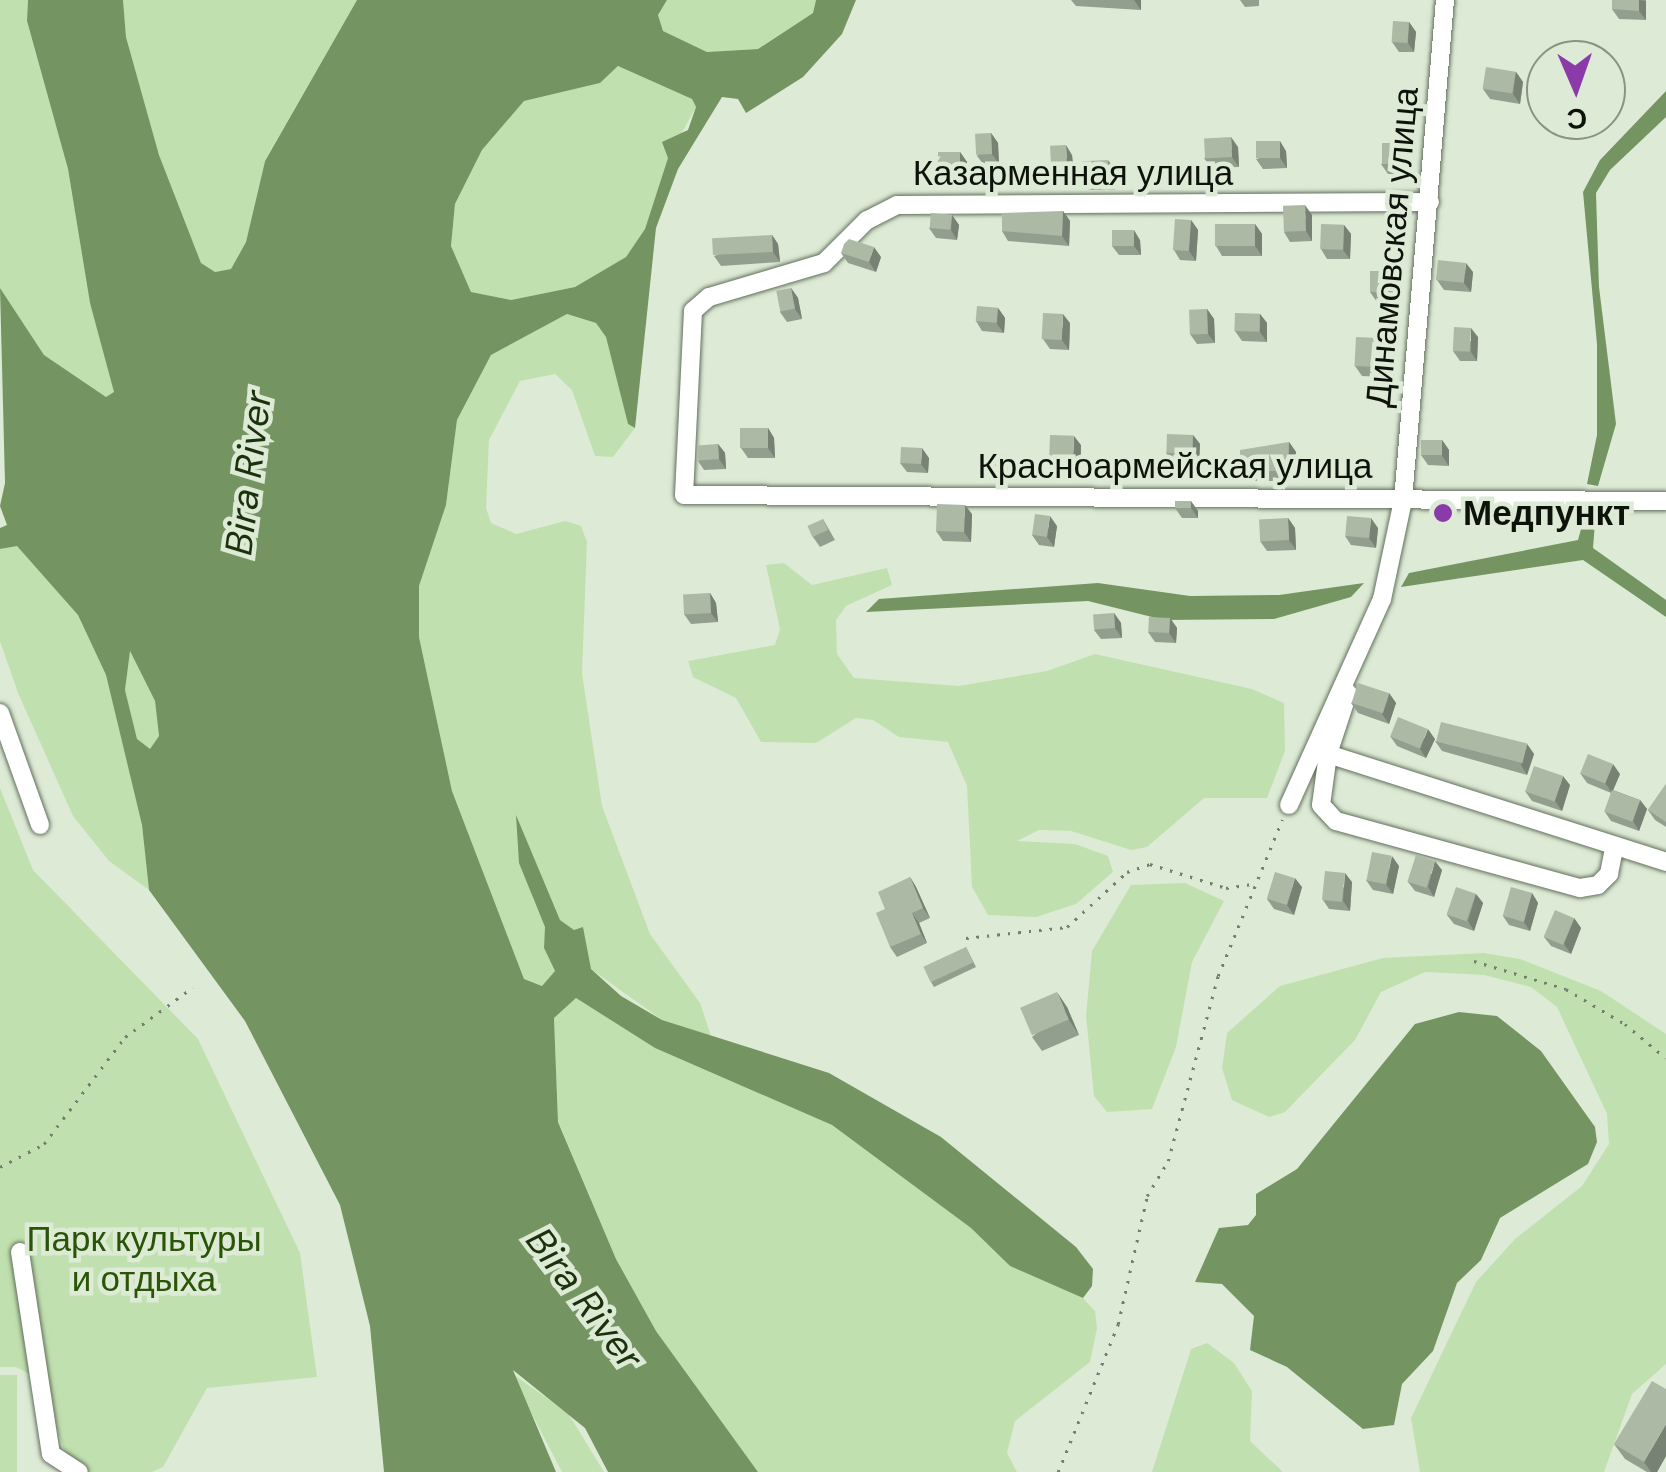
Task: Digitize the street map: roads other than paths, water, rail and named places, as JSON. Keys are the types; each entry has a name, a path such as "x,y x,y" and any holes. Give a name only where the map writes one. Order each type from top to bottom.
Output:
{"street":[{"name":"Динамовская улица","path":"1382,599 1403,500 1445,0"},
{"name":"Казарменная улица","path":"684,495 693,311 709,298 824,263 867,220 897,205 1430,202"},
{"name":"Красноармейская улица","path":"684,495 1666,501"},
{"path":"1382,599 1328,754 1321,805 1336,821 1580,888 1598,886 1608,874 1614,848"},
{"path":"1289,804 1382,599"},
{"path":"0,714 40,825"},
{"path":"1328,754 1666,862"},
{"path":"20,1252 50,1454 79,1472"}],"water":[{"name":"Bira River","path":"28,0 123,0 126,37 159,155 201,263 215,272 231,269 246,242 265,161 357,0 667,0 658,15 663,31 707,52 758,49 813,13 816,0 856,0 842,34 803,77 746,113 738,99 722,97 678,169 656,228 635,428 628,424 606,337 596,323 567,314 491,355 457,420 446,505 419,586 419,637 452,791 524,979 542,986 555,971 544,948 545,927 519,863 516,815 560,920 574,930 583,927 591,969 621,996 662,1020 829,1073 941,1137 1076,1247 1093,1269 1092,1286 1083,1298 1010,1266 971,1228 832,1125 655,1048 576,998 554,1018 558,1122 616,1259 656,1331 758,1472 608,1472 585,1428 513,1370 556,1472 384,1472 370,1326 340,1205 245,1021 149,890 142,825 106,675 78,615 17,546 0,549 0,528 7,525 0,506 5,483 0,288 44,355 106,397 114,392 90,303 68,169 27,21","holes":["618,66 692,99 696,107 688,130 662,142 668,158 645,229 626,257 575,287 511,300 471,292 451,246 455,204 482,150 524,101 600,83","130,651 155,701 159,736 150,749 137,739 125,690"]},
{"path":"1666,91 1666,117 1610,170 1596,193 1599,287 1616,424 1598,486 1587,484 1597,435 1597,344 1583,192 1600,160 1619,140 1626,140 1626,133"},
{"path":"1584,518 1595,523 1593,548 1666,600 1666,617 1583,560 1401,587 1409,573 1578,540"},
{"path":"1098,583 1190,596 1279,595 1364,583 1351,597 1274,619 1164,620 1088,601 866,612 879,599"},
{"path":"1459,1012 1497,1016 1541,1051 1595,1127 1597,1142 1588,1164 1500,1218 1481,1260 1457,1283 1433,1351 1402,1384 1394,1425 1363,1429 1287,1367 1250,1350 1254,1316 1222,1284 1195,1282 1219,1228 1248,1225 1256,1215 1256,1194 1297,1169 1415,1024"}],"place":[{"name":"Медпункт","path":"1443,513"}],"park label":[{"name":"Парк культуры и отдыха","path":"144,1259"}]}
